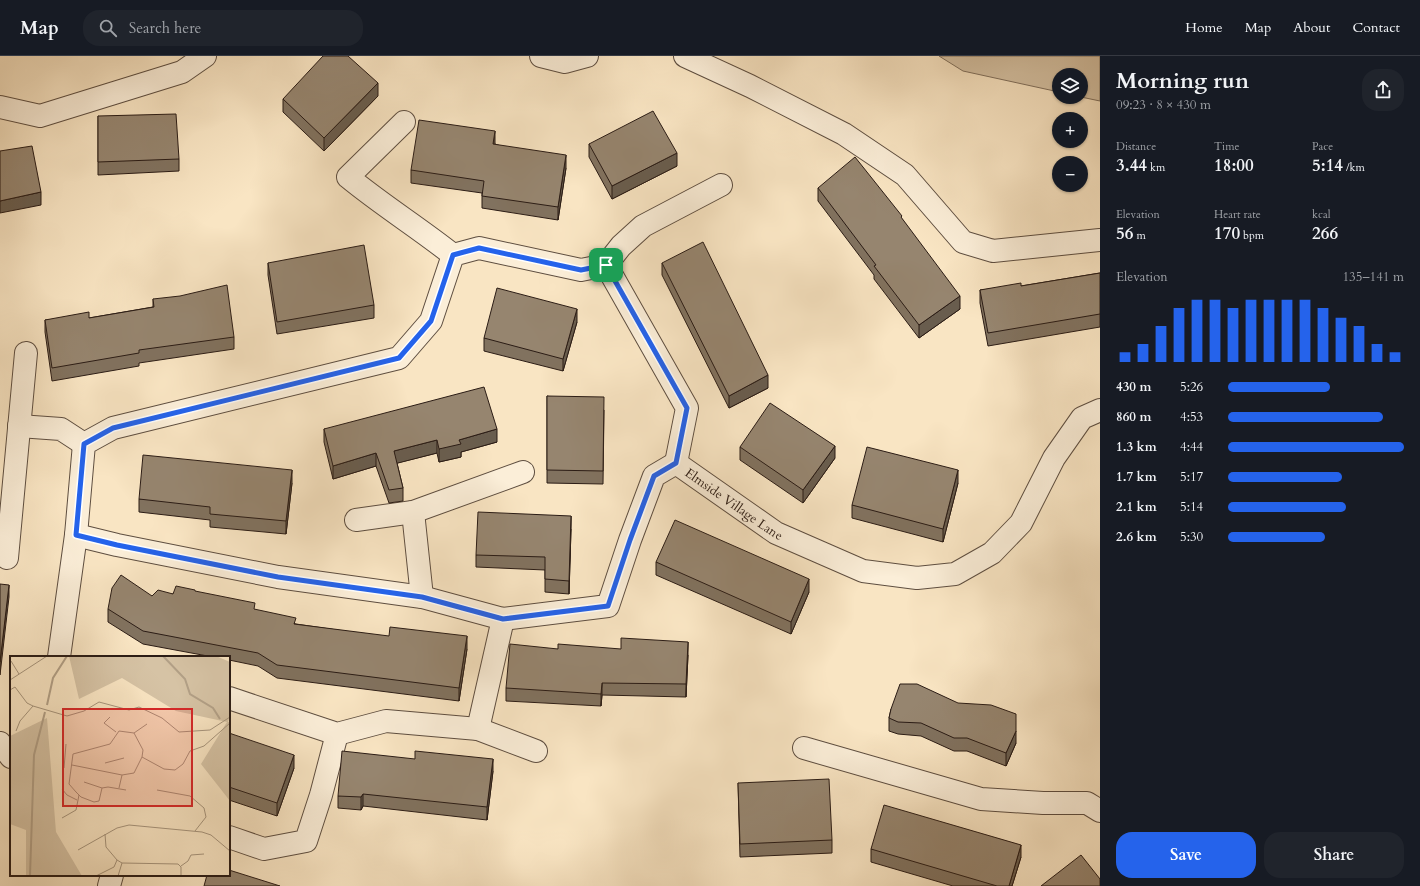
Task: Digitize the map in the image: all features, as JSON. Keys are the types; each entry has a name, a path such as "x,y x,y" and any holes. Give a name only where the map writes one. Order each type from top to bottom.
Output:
{"street":[{"path":"0,107 40,116 182,72 205,56"},
{"path":"541,56 565,62 587,56"},
{"path":"685,56 750,86 844,134 905,175 963,242 993,251 1100,240"},
{"path":"404,122 348,177 363,190 423,231 453,255"},
{"path":"453,255 479,248 581,270 606,265 621,246 642,226 721,185"},
{"path":"84,444 113,428 399,358 431,321 453,255"},
{"path":"606,265 687,408 676,463"},
{"path":"7,558 26,353"},
{"name":"Elmside Village Lane","path":"76,535 117,545 278,577 422,597 503,619 608,606 630,540 654,476 676,463 776,533 863,571 917,578 955,574 992,553 1021,523 1054,458 1082,418 1100,410"},
{"path":"19,426 61,429 84,444"},
{"path":"59,656 76,535 84,444"},
{"path":"356,520 413,512 522,472"},
{"path":"413,512 422,597"},
{"path":"478,729 503,619"},
{"path":"230,698 337,734 386,721 478,729 536,751"},
{"path":"230,837 264,849 306,841 321,795 337,734"},
{"path":"0,742 10,756"},
{"path":"804,748 981,799 1087,803 1100,811"},
{"path":"109,886 112,876"}],"shaded area":[{"path":"939,56 1100,56 1100,101 1088,98 1088,68 1052,68 1052,90 963,71"}],"building":[{"path":"323,56 348,56 378,83 324,138 283,99"},
{"path":"653,111 677,153 612,186 589,144"},
{"path":"176,114 179,159 98,162 98,116"},
{"path":"419,120 495,131 493,144 566,155 558,207 482,196 484,181 411,170"},
{"path":"32,146 41,192 0,201 0,151"},
{"path":"855,157 902,216 901,217 960,296 919,325 874,266 876,265 818,188"},
{"path":"703,242 768,375 729,396 662,263"},
{"path":"364,245 374,305 277,322 268,263"},
{"path":"1100,273 1100,314 988,333 980,290 1021,283 1021,286"},
{"path":"227,285 234,337 139,350 139,353 52,368 45,320 89,312 89,318 154,307 153,299 180,296"},
{"path":"497,288 577,309 563,359 484,338"},
{"path":"484,387 497,429 459,440 461,444 439,449 437,440 394,451 403,488 389,490 376,453 333,466 324,429"},
{"path":"547,396 604,397 603,471 547,470"},
{"path":"770,403 835,446 803,490 740,447"},
{"path":"867,447 958,470 943,529 852,505"},
{"path":"143,455 292,470 286,521 210,514 210,507 139,499"},
{"path":"478,512 571,516 569,581 545,579 545,557 476,555"},
{"path":"675,520 809,579 791,622 656,562"},
{"path":"121,575 152,596 158,590 173,594 176,586 255,603 254,609 296,618 294,624 389,636 390,627 467,636 459,688 277,665 258,653 143,631 108,609 112,588"},
{"path":"0,584 9,585 0,662"},
{"path":"621,638 688,642 686,684 602,683 601,694 506,688 510,644 558,649 558,644 621,649"},
{"path":"900,684 917,684 958,703 991,705 1016,714 1016,731 1006,753 967,738 954,738 921,723 898,722 889,718"},
{"path":"230,733 294,755 277,803 230,787"},
{"path":"342,751 415,759 415,751 493,759 487,807 363,794 361,797 338,796"},
{"path":"829,779 832,840 740,844 738,783"},
{"path":"884,805 1021,845 1009,886 997,886 871,849"},
{"path":"1081,855 1100,879 1100,886 1041,886"},
{"path":"230,870 280,886 204,886 207,876 230,876"}],"route":[{"path":"479,248 581,270 606,265 687,408 676,463 654,476 630,540 608,606 503,619 422,597 278,577 117,545 76,535 84,444 113,428 399,358 431,321 453,255 479,248"}]}
